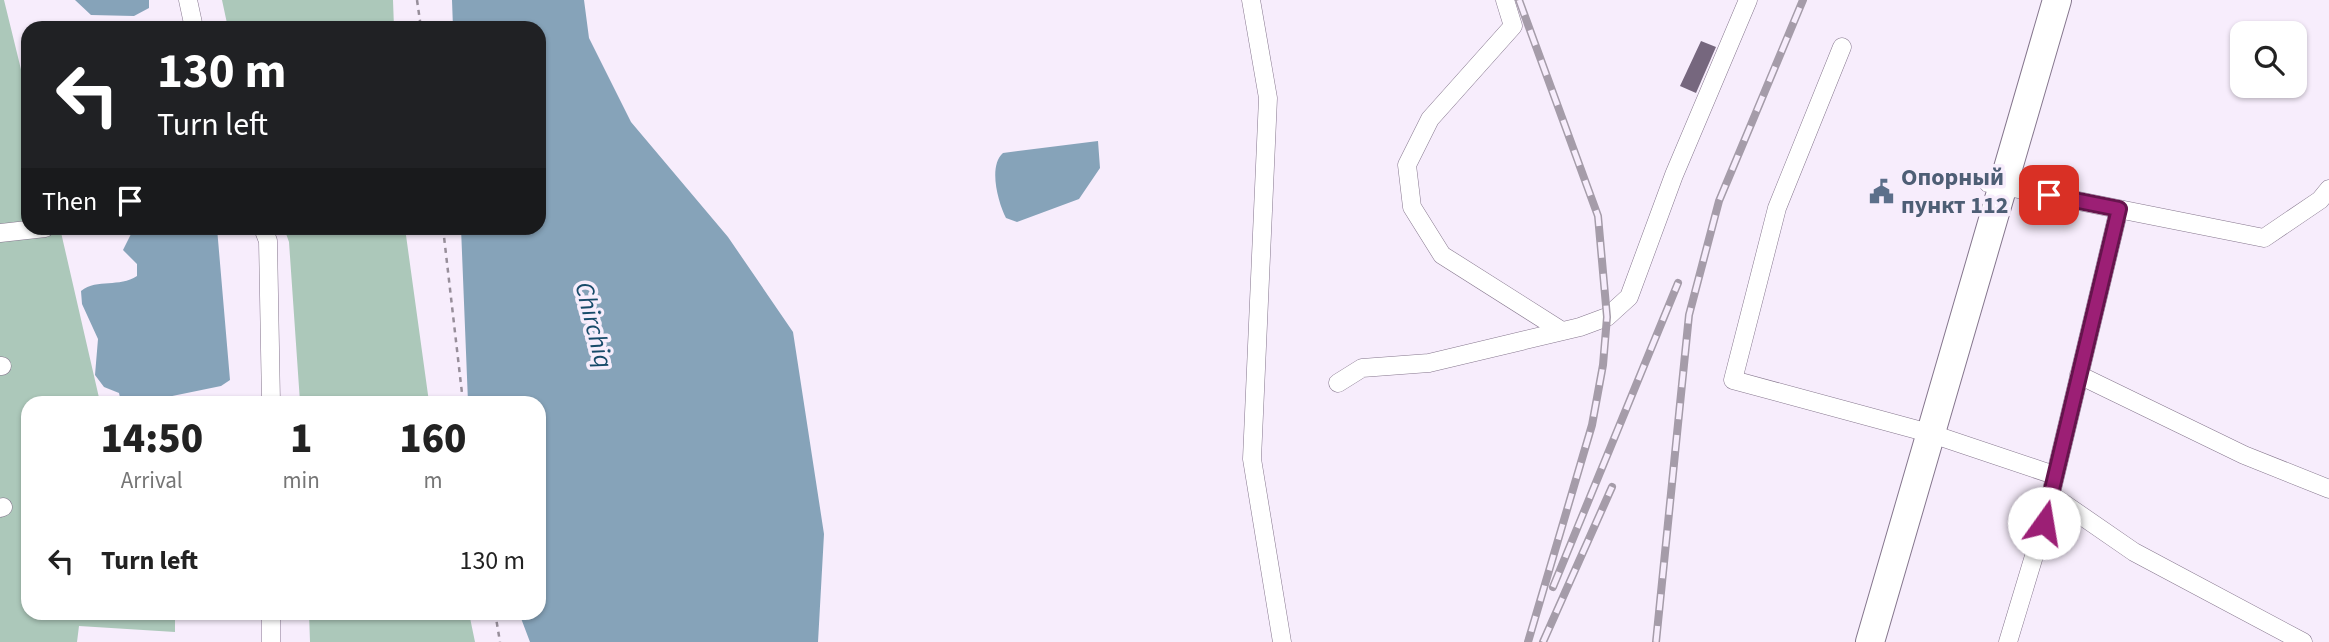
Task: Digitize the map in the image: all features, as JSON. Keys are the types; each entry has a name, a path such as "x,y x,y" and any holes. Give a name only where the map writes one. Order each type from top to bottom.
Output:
{"main road":[{"path":"1995,185 2042,0"},
{"path":"1855,642 1922,431 1995,185 2057,0"},
{"path":"1870,642 1922,431"}],"street":[{"path":"187,0 192,21"},
{"path":"1251,0 1268,98 1252,459 1282,642"},
{"path":"1505,0 1513,26 1430,119 1407,165 1412,208 1442,255 1562,331"},
{"path":"1338,383 1362,368 1429,363 1562,331 1607,317 1629,297 1674,175 1748,0"},
{"path":"1842,47 1777,208 1733,380 1922,431 2054,475"},
{"path":"1995,185 2264,238 2320,200 2329,190"},
{"path":"2008,642 2050,494 2119,209"},
{"path":"0,233 21,231"},
{"path":"266,235 268,241 271,396"},
{"path":"2079,375 2244,455 2329,489"},
{"path":"2050,494 2134,552 2304,642"},
{"path":"271,620 271,642"}],"path":[{"path":"417,0 420,21"},
{"path":"444,235 463,396"},
{"path":"496,620 500,642"}],"green space":[{"path":"0,0 4,0 21,69 21,235 62,235 99,396 21,396 21,620 175,620 175,632 79,626 77,642 0,642"},
{"path":"222,0 393,0 394,21 226,21"},
{"path":"286,235 406,235 428,396 300,396"},
{"path":"309,620 470,620 475,642 310,642"}],"water":[{"path":"75,0 149,0 149,8 134,16 91,15"},
{"name":"Chirchiq","path":"452,0 584,0 589,38 631,122 728,237 793,332 824,534 818,642 530,642 522,620 546,620 546,396 468,396 461,235 546,235 546,21 453,21"},
{"path":"1098,141 1100,168 1079,199 1017,222 1006,218 995,175 998,159 1003,153"},
{"path":"130,235 218,235 230,380 221,386 172,396 120,396 119,393 104,387 95,375 98,339 82,304 81,291 94,285 123,282 137,276 137,264 123,250"}],"building":[{"path":"1701,41 1716,47 1696,93 1680,86"}],"railway":[{"path":"1519,0 1598,216 1607,317 1603,365 1592,425 1528,642"},
{"path":"1656,642 1689,315 1719,201 1803,0"},
{"path":"1553,587 1678,283"},
{"path":"1543,642 1612,487"}],"place":[{"name":"Опорный пункт 112","path":"1881,191"}],"route":[{"path":"2044,523 2119,209 2049,195"}]}
